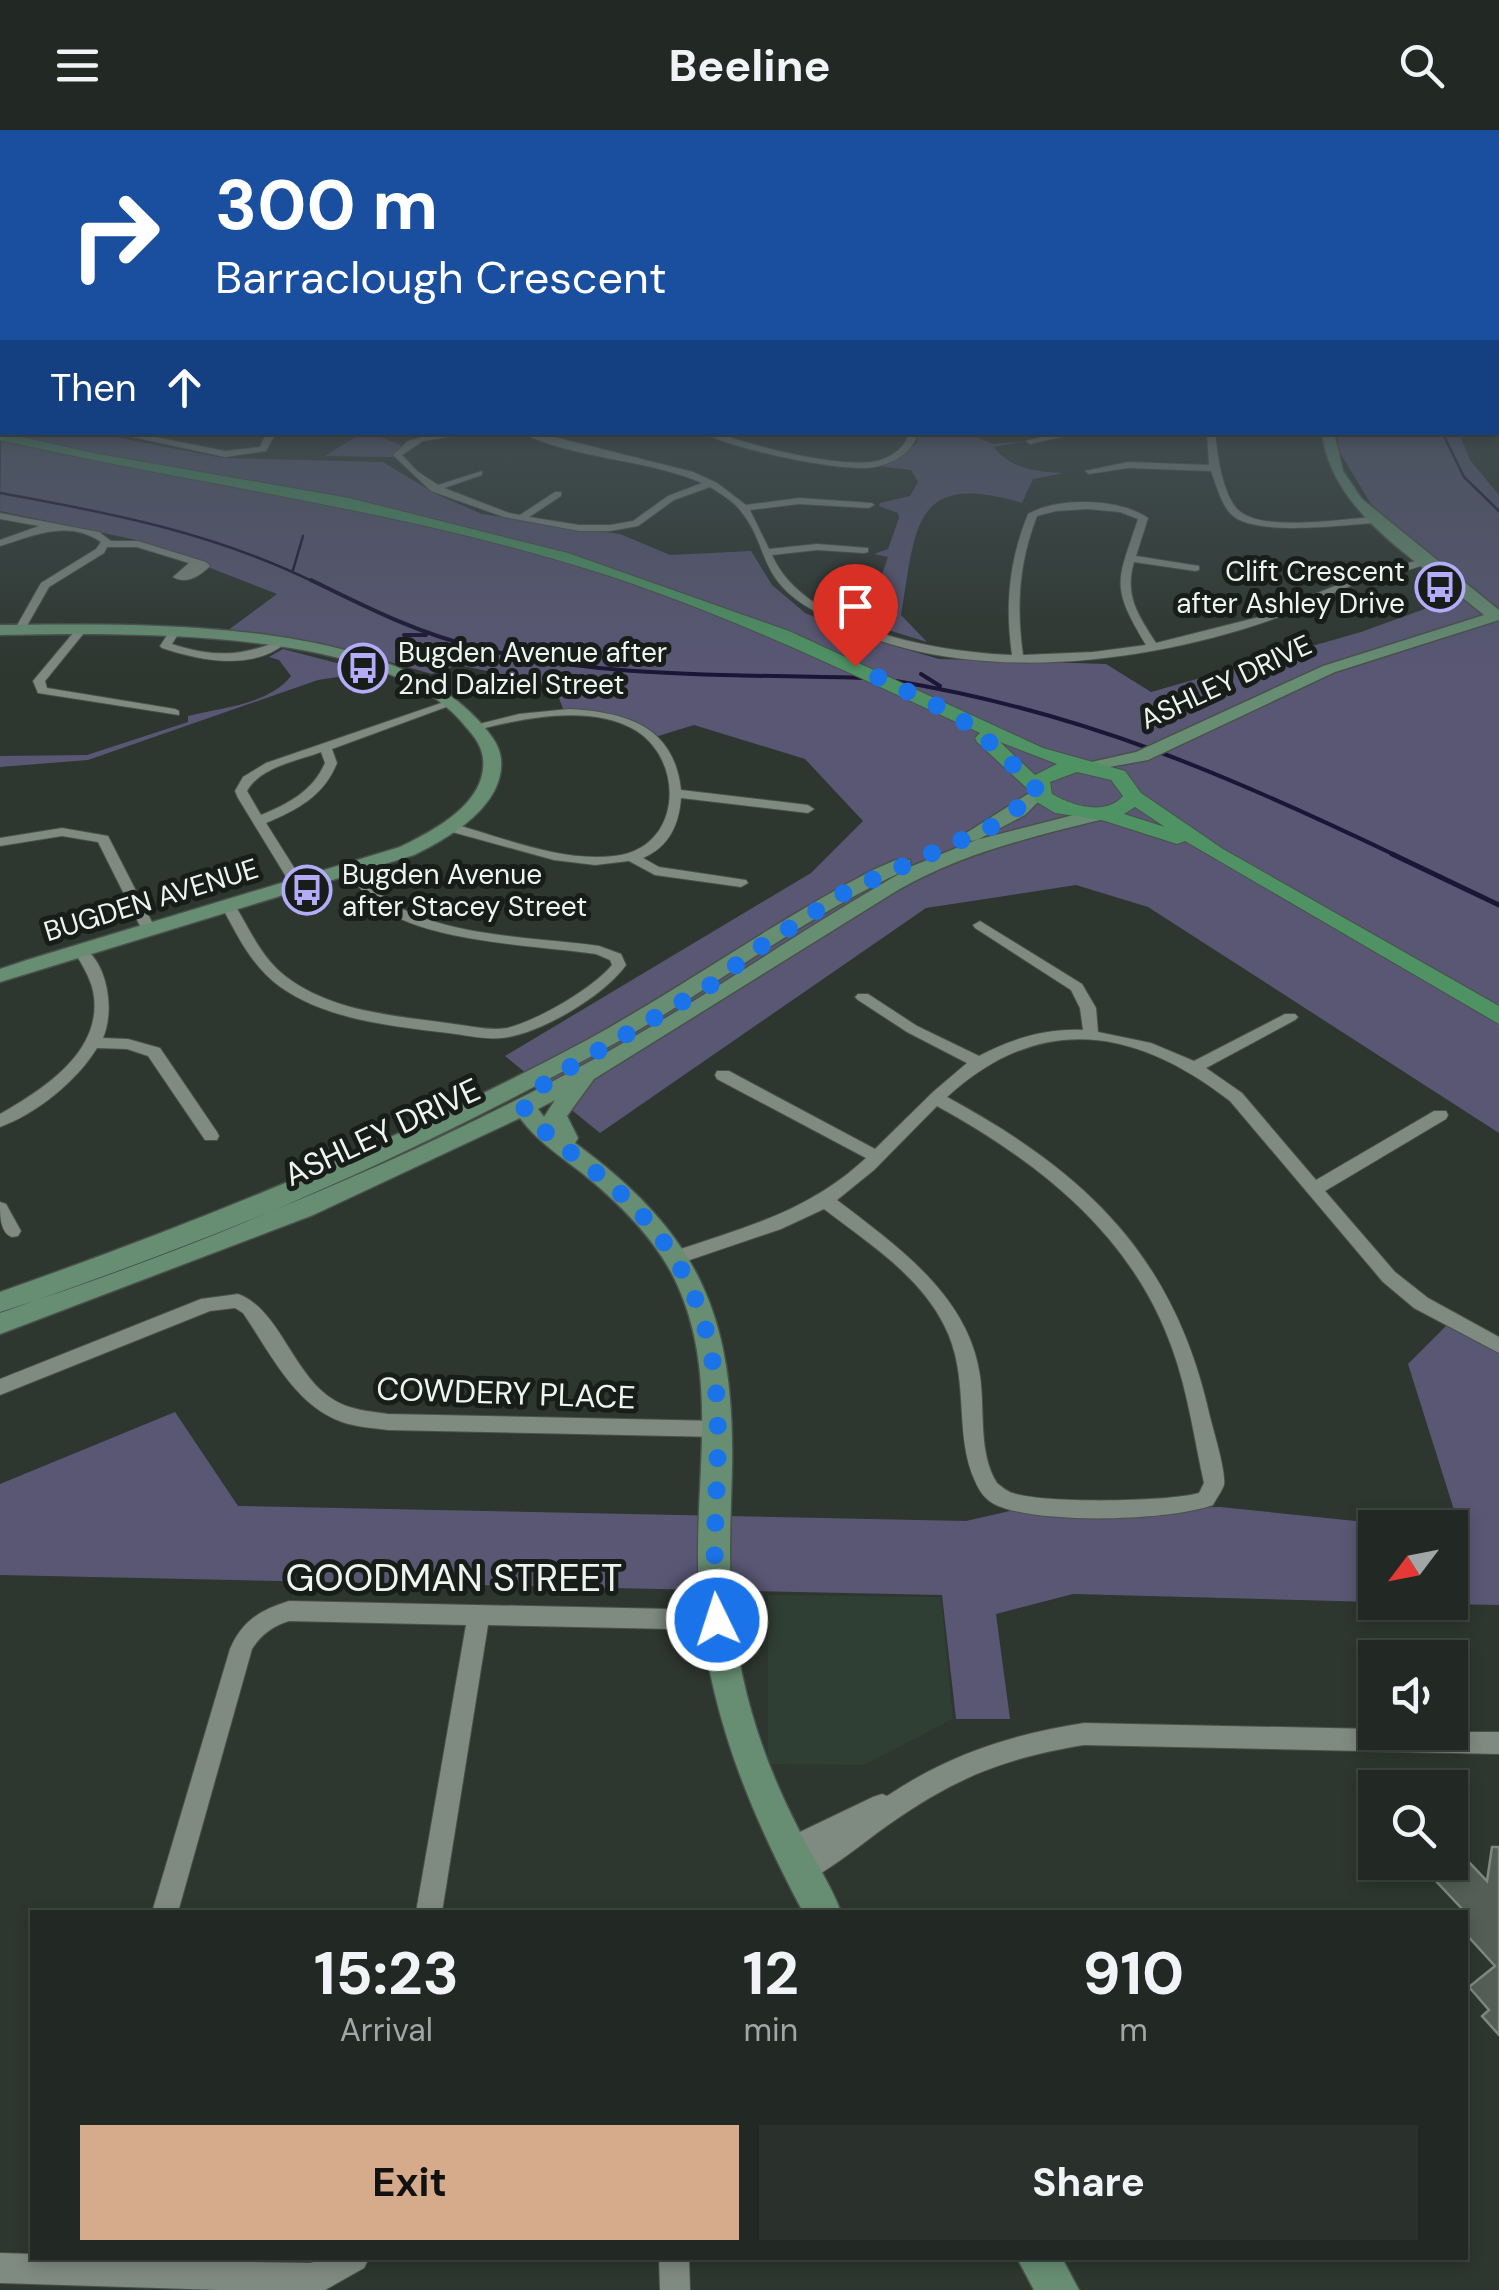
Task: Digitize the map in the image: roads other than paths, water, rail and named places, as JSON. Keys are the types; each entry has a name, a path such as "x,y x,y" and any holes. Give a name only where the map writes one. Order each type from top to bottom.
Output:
{"main road":[{"path":"162,473 243,482"},
{"path":"187,473 402,513 562,556 713,607 855,666 1036,752 1118,775 1133,793 1216,853 1499,1016"},
{"path":"1338,473 1374,520 1496,618"},
{"path":"1445,639 1468,610 1462,594"},
{"name":"ASHLEY DRIVE","path":"1089,767 1147,759 1313,688 1496,618"},
{"path":"0,630 175,630 280,643 348,658 407,678 451,702 477,726"},
{"path":"956,715 1062,810 1101,814 1216,853"},
{"name":"BUGDEN AVENUE","path":"0,976 418,846 474,806 490,778 490,747 477,726"},
{"name":"ASHLEY DRIVE","path":"1133,793 1135,774 1147,759"},
{"path":"1039,790 1040,780 1050,772 1089,767"},
{"name":"ASHLEY DRIVE","path":"0,1302 234,1215 392,1148 484,1103 746,956 847,891 993,826 1039,790"},
{"path":"1101,814 1124,808 1133,793"},
{"name":"ASHLEY DRIVE","path":"0,1324 197,1251 523,1106 724,994 934,862 983,844 1101,814"},
{"path":"523,1106 548,1080 721,979 746,956"},
{"path":"574,1152 555,1115 594,1069"},
{"path":"234,1215 312,1191 508,1103 523,1106 533,1121 574,1152 649,1222 691,1285 717,1369 717,1620 741,1739 794,1861 822,1910"},
{"path":"456,1139 494,1125 515,1127 574,1152"},
{"path":"1039,2260 1058,2290"}],"street":[{"path":"413,473 434,488 471,505 522,518 598,528 624,527 642,521 678,494 709,484"},
{"path":"434,488 479,473"},
{"path":"669,473 709,484 744,508 774,575 793,593 830,616 873,633 946,650 1018,658 1088,657 1154,649 1264,618 1354,580 1423,562"},
{"path":"1216,473 1232,511 1250,521 1293,526 1374,520"},
{"path":"522,518 558,494"},
{"path":"744,508 799,501 869,505"},
{"path":"1018,658 1012,624 1012,575 1033,514 1060,507 1136,513 1143,521 1128,558 1125,596 1154,649"},
{"path":"0,516 96,534 106,544"},
{"path":"0,543 50,525"},
{"path":"20,630 46,585 106,544 138,544 196,563"},
{"path":"763,552 817,547 864,550"},
{"path":"1128,558 1195,568"},
{"path":"83,628 34,690 175,713"},
{"path":"298,885 241,791 247,780 270,766 451,702"},
{"path":"450,826 585,861 632,857 662,838 672,818 675,793 668,760 657,742 633,726 595,716 548,713 477,726"},
{"path":"258,821 296,803 322,783 331,764 325,746"},
{"path":"675,793 808,810"},
{"path":"0,842 62,832 104,839 148,928"},
{"path":"632,857 655,871 741,883"},
{"path":"228,906 263,964 301,992 357,1012 484,1033 503,1033 529,1025 610,978 619,965 616,956 600,950 443,926 400,914 372,894 354,869"},
{"path":"980,925 1077,986 1088,1008 1091,1036"},
{"path":"0,1121 61,1080 92,1043 102,1013 102,995 80,949"},
{"path":"863,997 912,1029 980,1062"},
{"path":"1196,1066 1290,1017"},
{"path":"674,1258 789,1218 825,1200 980,1062 1039,1040 1091,1036 1161,1050 1196,1066 1236,1097 1388,1277 1434,1311 1499,1346"},
{"path":"92,1043 128,1044 154,1052 212,1136"},
{"path":"723,1075 875,1156"},
{"path":"825,1200 911,1269 944,1306 969,1368 982,1476 994,1493 1024,1504 1180,1508 1206,1499 1214,1483 1193,1384 1156,1290 1130,1250 1083,1195 1047,1164 987,1124 937,1099"},
{"path":"1314,1190 1440,1114"},
{"path":"0,1208 12,1231"},
{"name":"COWDERY PLACE","path":"0,1387 192,1310 227,1300 250,1308 314,1398 346,1415 388,1422 719,1429"},
{"name":"GOODMAN STREET","path":"167,1910 241,1649 258,1624 288,1611 717,1620"},
{"path":"429,1910 479,1614"},
{"path":"794,1861 901,1798 996,1750 1040,1738 1084,1734 1499,1744"},
{"path":"0,2268 64,2264 310,2278 326,2276 351,2260"},
{"path":"674,2260 675,2290"}],"waterway":[{"path":"1462,473 1499,511"},
{"path":"0,493 122,517 201,538 316,583"},
{"path":"293,570 303,536"},
{"path":"311,580 432,634 523,657 620,670 865,678"},
{"path":"404,635 426,635"},
{"path":"921,674 940,686"},
{"path":"896,681 1029,710 1153,750 1274,799 1397,856"},
{"path":"1392,854 1499,905"}],"place":[{"name":"Clift Crescent after Ashley Drive","path":"1440,587"},
{"name":"Bugden Avenue after 2nd Dalziel Street","path":"363,668"},
{"name":"Bugden Avenue after Stacey Street","path":"307,890"}]}
